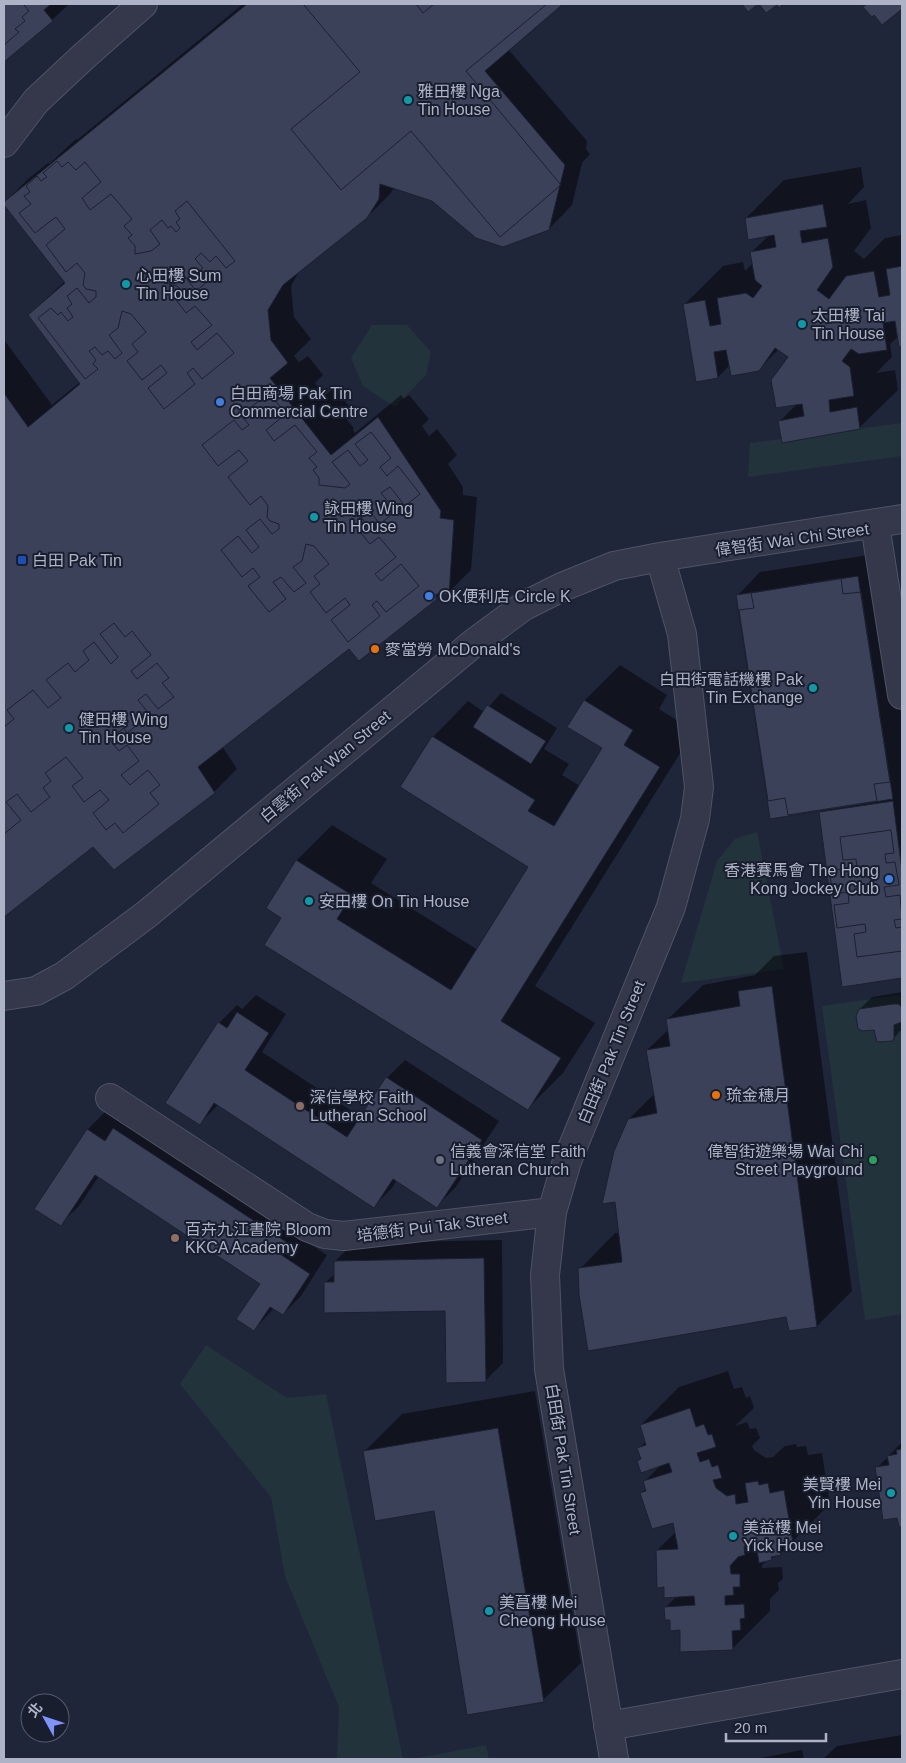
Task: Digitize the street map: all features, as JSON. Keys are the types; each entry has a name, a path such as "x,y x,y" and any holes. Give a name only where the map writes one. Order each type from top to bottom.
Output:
{"street":[{"path":"4,143 36,101 83,56 143,4"},
{"path":"875,525 902,519"},
{"name":"偉智街 Wai Chi Street","path":"660,557 875,525 902,694"},
{"name":"白雲街 Pak Wan Street","path":"4,996 36,991 64,976 147,914 474,642 524,606 562,587 614,566 660,557"},
{"name":"白田街 Pak Tin Street","path":"614,1759 549,1369 545,1275 552,1212 567,1161 671,907 695,820 700,787 682,634 660,557"},
{"name":"培德街 Pui Tak Street","path":"110,1098 307,1227 325,1234 344,1236 552,1212"},
{"path":"608,1726 902,1674"}],"shaded area":[{"path":"372,325 407,325 431,352 426,375 395,407 363,386 351,358"},
{"path":"902,423 902,456 748,477 750,443"},
{"path":"757,832 784,969 681,983 717,861 735,839"},
{"name":"偉智街遊樂場 Wai Chi Street Playground","path":"899,995 902,999 902,1314 865,1320 822,1006"},
{"path":"206,1345 287,1398 326,1394 403,1759 337,1759 339,1707 285,1576 271,1497 180,1384"},
{"path":"486,1745 489,1759 418,1759 418,1758"}],"building":[{"path":"4,4 23,4 29,11 22,17 25,21 15,29 19,32 4,45"},
{"path":"4,4 51,4 44,10 53,21 4,62"},
{"path":"247,4 563,4 485,71 565,165 549,230 503,247 476,238 432,201 380,184 379,199 367,218 283,285 268,310 271,340 288,363 270,378 331,455 378,417 441,511 440,518 454,520 449,595 436,594 436,600 359,661 349,649 198,767 215,793 114,870 93,847 4,917 4,393 28,427 80,384 28,315 65,283 4,205 4,202"},
{"name":"雅田樓 Nga Tin House","path":"303,4 416,4 423,13 434,4 547,4 466,71 561,185 500,237 411,131 341,190 291,129 360,72"},
{"path":"742,4 758,4 748,12"},
{"path":"759,4 783,4 779,8 777,5 766,13"},
{"path":"867,4 902,4 902,9 882,25 874,15 872,17 863,7"},
{"name":"心田樓 Sum Tin House","path":"57,161 62,167 68,162 76,170 85,162 101,182 82,198 90,210 111,194 132,219 124,226 132,235 128,238 135,246 135,254 151,251 160,244 150,230 162,220 168,228 171,226 176,232 180,228 176,222 180,219 175,211 187,201 235,261 226,268 216,256 210,262 201,253 195,259 203,268 199,271 207,282 196,291 180,270 164,283 177,286 180,289 177,301 186,313 195,306 212,325 191,342 197,350 217,333 234,353 202,379 193,368 187,373 195,384 164,409 148,388 167,373 161,365 142,380 127,361 138,352 132,344 146,332 131,314 122,311 118,328 109,335 122,353 115,359 108,351 102,355 95,347 89,351 96,360 93,364 98,369 85,379 38,318 51,308 58,315 61,312 68,321 73,317 67,308 72,304 67,296 77,288 89,303 96,297 96,291 86,289 83,285 85,273 77,263 66,272 46,245 65,229 56,217 35,233 19,213 31,204 24,196 30,192 26,186 37,176 41,181 47,177 43,173"},
{"name":"太田樓 Tai Tin House","path":"823,204 827,227 800,231 802,243 828,238 833,267 817,290 829,299 846,276 874,271 879,297 890,295 886,269 902,266 902,346 899,347 895,321 883,323 887,350 859,354 851,349 842,361 850,367 854,396 829,400 830,412 857,407 860,429 782,443 778,421 804,416 802,404 776,408 771,380 788,357 775,348 759,371 731,376 726,350 714,352 718,378 696,382 683,304 705,300 710,326 721,324 717,298 746,293 753,298 762,286 755,280 750,252 776,247 774,235 748,240 745,218"},
{"name":"詠田樓 Wing Tin House","path":"269,393 286,414 266,430 274,441 295,425 317,452 309,458 317,467 313,470 319,478 319,485 345,488 350,484 332,462 348,450 360,466 368,460 355,444 371,432 391,458 380,467 387,476 398,466 420,494 405,506 390,487 381,493 396,511 380,524 363,503 349,515 361,517 364,521 361,533 370,544 379,537 396,557 375,574 381,581 401,564 419,586 386,612 377,601 372,605 380,616 348,642 331,620 350,605 345,598 326,613 310,592 320,584 314,576 329,564 314,546 306,544 302,561 293,567 306,583 294,592 281,577 273,582 286,599 269,612 248,586 260,577 253,568 242,577 221,550 238,536 252,553 259,547 246,530 260,519 272,534 279,529 279,524 270,521 267,517 268,506 261,496 250,505 228,477 248,461 239,450 218,466 202,445 234,420 242,430 249,425 241,415"},
{"name":"白田街電話機樓 Pak Tin Exchange","path":"858,576 893,799 770,819 736,595"},
{"name":"白田街電話機樓 Pak Tin Exchange","path":"841,578 843,594 861,592 890,782 874,784 877,801 788,815 785,798 768,801 739,610 754,608 751,593"},
{"name":"健田樓 Wing Tin House","path":"114,623 125,637 132,631 151,655 131,671 137,679 157,663 169,678 162,683 174,697 158,709 146,694 138,700 150,715 127,733 124,728 109,739 119,751 127,745 139,761 121,775 130,785 148,770 160,785 150,793 159,804 123,833 115,823 106,830 93,813 109,800 100,790 84,802 72,786 83,778 66,757 45,773 51,781 43,788 50,797 31,812 17,794 6,802 21,820 4,834 4,727 14,719 7,710 33,690 48,708 61,698 46,680 68,663 75,672 89,660 83,651 94,642 111,664 118,657 100,634"},
{"name":"安田樓 On Tin House","path":"584,700 633,730 624,745 660,767 501,1021 561,1058 528,1110 264,945 281,918 266,908 296,860 352,895 337,919 451,990 528,867 400,787 432,736 535,800 528,811 554,826 602,748 567,727"},
{"path":"487,705 546,741 531,764 473,727"},
{"path":"893,801 902,871 902,978 842,987 819,812"},
{"path":"891,830 894,853 885,854 886,863 895,862 899,885 884,887 886,897 900,895 902,919 894,920 896,928 902,927 902,951 857,957 854,934 866,932 865,924 837,928 834,905 849,903 848,892 833,894 829,871 857,867 856,859 843,860 840,837"},
{"path":"772,986 817,1327 789,1331 786,1317 588,1351 579,1295 578,1268 622,1262 615,1202 602,1204 614,1151 628,1119 657,1113 646,1050 670,1046 666,1019 740,1006 738,991"},
{"path":"893,1004 901,1006 902,1022 894,1025 893,1041 877,1042 874,1030 863,1031 858,1029 856,1016 859,1009"},
{"path":"237,1012 269,1033 245,1070 347,1137 386,1077 482,1140 437,1208 393,1179 374,1208 214,1103 200,1125 165,1103 218,1022 227,1028"},
{"path":"113,1128 288,1243 280,1254 310,1274 283,1315 270,1307 254,1331 236,1319 260,1284 95,1175 61,1226 34,1209 87,1129 105,1141"},
{"path":"484,1258 486,1382 446,1383 445,1311 324,1313 324,1282 334,1282 334,1261"},
{"name":"美益樓 Mei Yick House","path":"690,1408 696,1427 704,1424 708,1435 712,1434 716,1447 697,1453 700,1462 709,1459 712,1467 718,1465 722,1478 713,1480 716,1488 727,1496 735,1494 736,1504 748,1502 745,1483 758,1481 759,1485 768,1483 770,1493 784,1490 793,1543 779,1545 781,1555 771,1557 772,1560 759,1563 756,1544 744,1546 745,1555 738,1557 730,1566 731,1574 740,1574 740,1587 733,1587 734,1595 725,1596 725,1605 744,1604 745,1618 740,1619 741,1630 732,1631 733,1650 680,1652 680,1630 670,1631 670,1620 665,1620 664,1607 695,1605 694,1596 664,1598 664,1587 657,1588 656,1550 678,1549 673,1523 652,1529 640,1493 646,1491 643,1481 672,1472 669,1463 641,1473 637,1461 641,1459 637,1448 646,1445 640,1425"},
{"name":"美菖樓 Mei Cheong House","path":"498,1428 544,1702 467,1715 434,1511 375,1521 363,1451"},
{"name":"美賢樓 Mei Yin House","path":"902,1449 902,1527 899,1527 897,1518 883,1520 875,1467 889,1465 887,1456 897,1454 896,1450"}],"place":[{"name":"雅田樓 Nga Tin House","path":"408,100"},
{"name":"心田樓 Sum Tin House","path":"126,284"},
{"name":"太田樓 Tai Tin House","path":"802,324"},
{"name":"白田商場 Pak Tin Commercial Centre","path":"220,402"},
{"name":"詠田樓 Wing Tin House","path":"314,517"},
{"name":"白田 Pak Tin","path":"22,560"},
{"name":"OK便利店 Circle K","path":"429,596"},
{"name":"麥當勞 McDonald's","path":"375,649"},
{"name":"白田街電話機樓 Pak Tin Exchange","path":"813,688"},
{"name":"健田樓 Wing Tin House","path":"69,728"},
{"name":"香港賽馬會 The Hong Kong Jockey Club","path":"889,879"},
{"name":"安田樓 On Tin House","path":"309,901"},
{"name":"琉金穗月","path":"716,1095"},
{"name":"深信學校 Faith Lutheran School","path":"300,1106"},
{"name":"信義會深信堂 Faith Lutheran Church","path":"440,1160"},
{"name":"偉智街遊樂場 Wai Chi Street Playground","path":"873,1160"},
{"name":"百卉九江書院 Bloom KKCA Academy","path":"175,1238"},
{"name":"美賢樓 Mei Yin House","path":"891,1493"},
{"name":"美益樓 Mei Yick House","path":"733,1536"},
{"name":"美菖樓 Mei Cheong House","path":"489,1611"}]}
